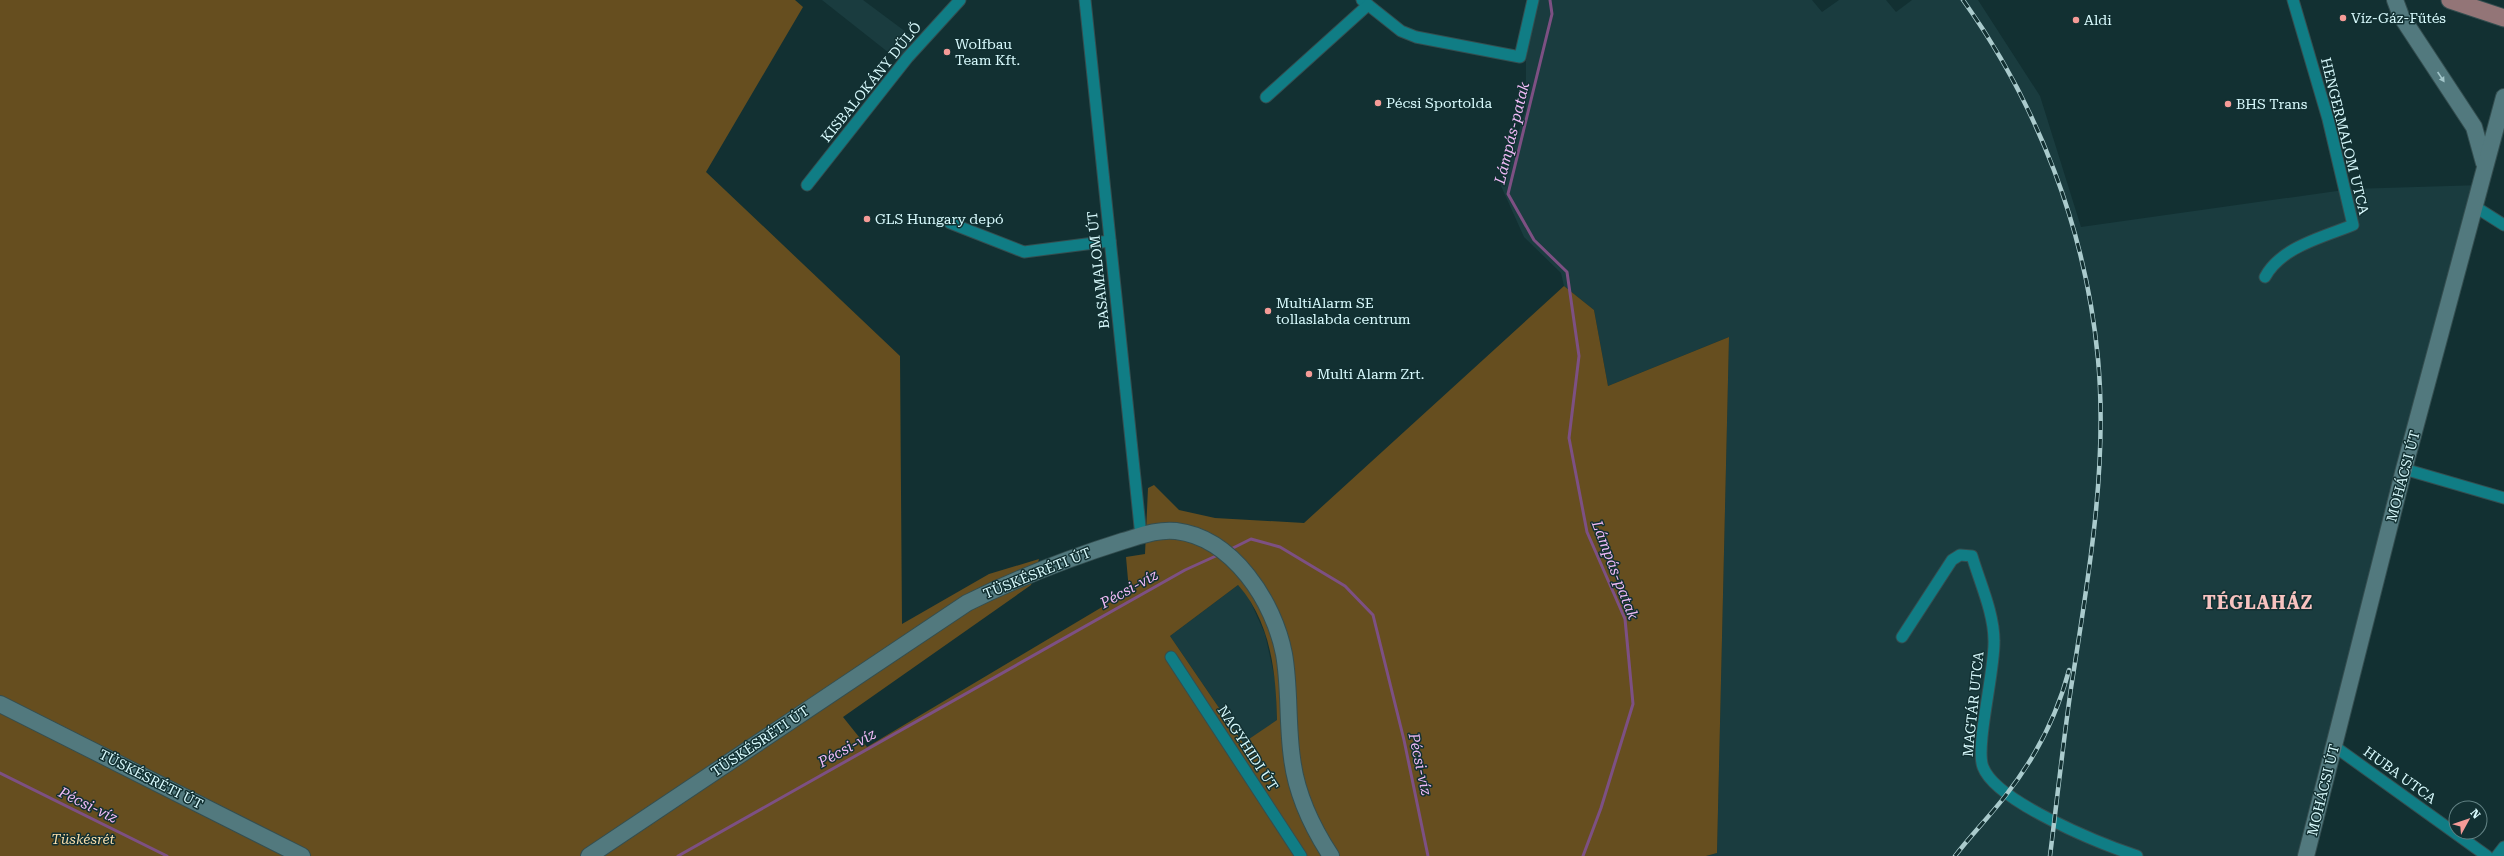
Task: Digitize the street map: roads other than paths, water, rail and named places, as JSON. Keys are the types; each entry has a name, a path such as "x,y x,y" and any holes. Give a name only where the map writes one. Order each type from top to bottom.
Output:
{"main road":[{"path":"2450,0 2503,16"}],"street":[{"name":"KISBALOKÁNY DŰLŐ","path":"807,185 908,57 960,0"},
{"name":"BASAMALOM ÚT","path":"1085,0 1141,536"},
{"path":"1266,97 1365,2 1401,31 1416,37 1520,57 1533,0"},
{"name":"HENGERMALOM UTCA","path":"2265,277 2273,265 2284,256 2353,225 2328,119 2293,0"},
{"path":"2395,0 2401,16 2474,127 2482,147 2485,166"},
{"name":"MOHÁCSI ÚT","path":"2306,856 2404,469 2474,206 2485,166 2499,135 2499,117 2504,97"},
{"path":"2465,112 2483,121 2499,117"},
{"path":"2474,206 2504,225"},
{"path":"950,223 1024,252 1110,241"},
{"path":"2404,469 2504,497"},
{"name":"TÜSKÉSRÉTI ÚT","path":"589,856 967,603 992,590 1091,551 1141,536 1176,531 1197,536 1217,546 1234,559 1255,587 1279,635 1287,677 1292,757 1295,776 1312,823 1331,856"},
{"name":"MAGTÁR UTCA","path":"1902,637 1952,560 1960,555 1972,556 1994,640 1992,683 1981,753 1983,768 2001,790 2029,808 2118,850 2137,856"},
{"name":"NAGYHIDI ÚT","path":"1171,657 1301,856"},
{"name":"TÜSKÉSRÉTI ÚT","path":"0,704 296,855"},
{"name":"HUBA UTCA","path":"2334,746 2487,856"},
{"path":"2497,856 2504,847"}],"waterway":[{"name":"Lámpás-patak","path":"1550,0 1552,14 1508,194 1534,240 1567,272 1579,356 1569,438 1587,532 1625,619 1633,704 1601,808 1583,856"},
{"name":"Pécsi-víz","path":"1229,550 1251,539 1280,547 1345,586 1373,615 1404,740 1428,856"},
{"name":"Pécsi-víz","path":"678,856 1185,570 1218,555"},
{"name":"Pécsi-víz","path":"0,773 167,856"}],"railway":[{"path":"1963,0 1990,40 2014,82 2036,126 2054,170 2070,216 2082,263 2092,311 2098,359 2100,441 2095,524 2068,709 2050,856"},
{"path":"1955,856 2017,781 2036,751 2058,704 2069,670"}],"place":[{"name":"Víz-Gáz-Fűtés","path":"2343,18"},
{"name":"Aldi","path":"2076,20"},
{"name":"Wolfbau Team Kft.","path":"947,52"},
{"name":"Pécsi Sportolda","path":"1378,103"},
{"name":"BHS Trans","path":"2228,104"},
{"name":"GLS Hungary depó","path":"867,219"},
{"name":"MultiAlarm SE tollaslabda centrum","path":"1268,311"},
{"name":"Multi Alarm Zrt.","path":"1309,374"}],"district":[{"name":"TÉGLAHÁZ","path":"2258,603"}],"park label":[{"name":"Tüskésrét","path":"83,839"}]}
